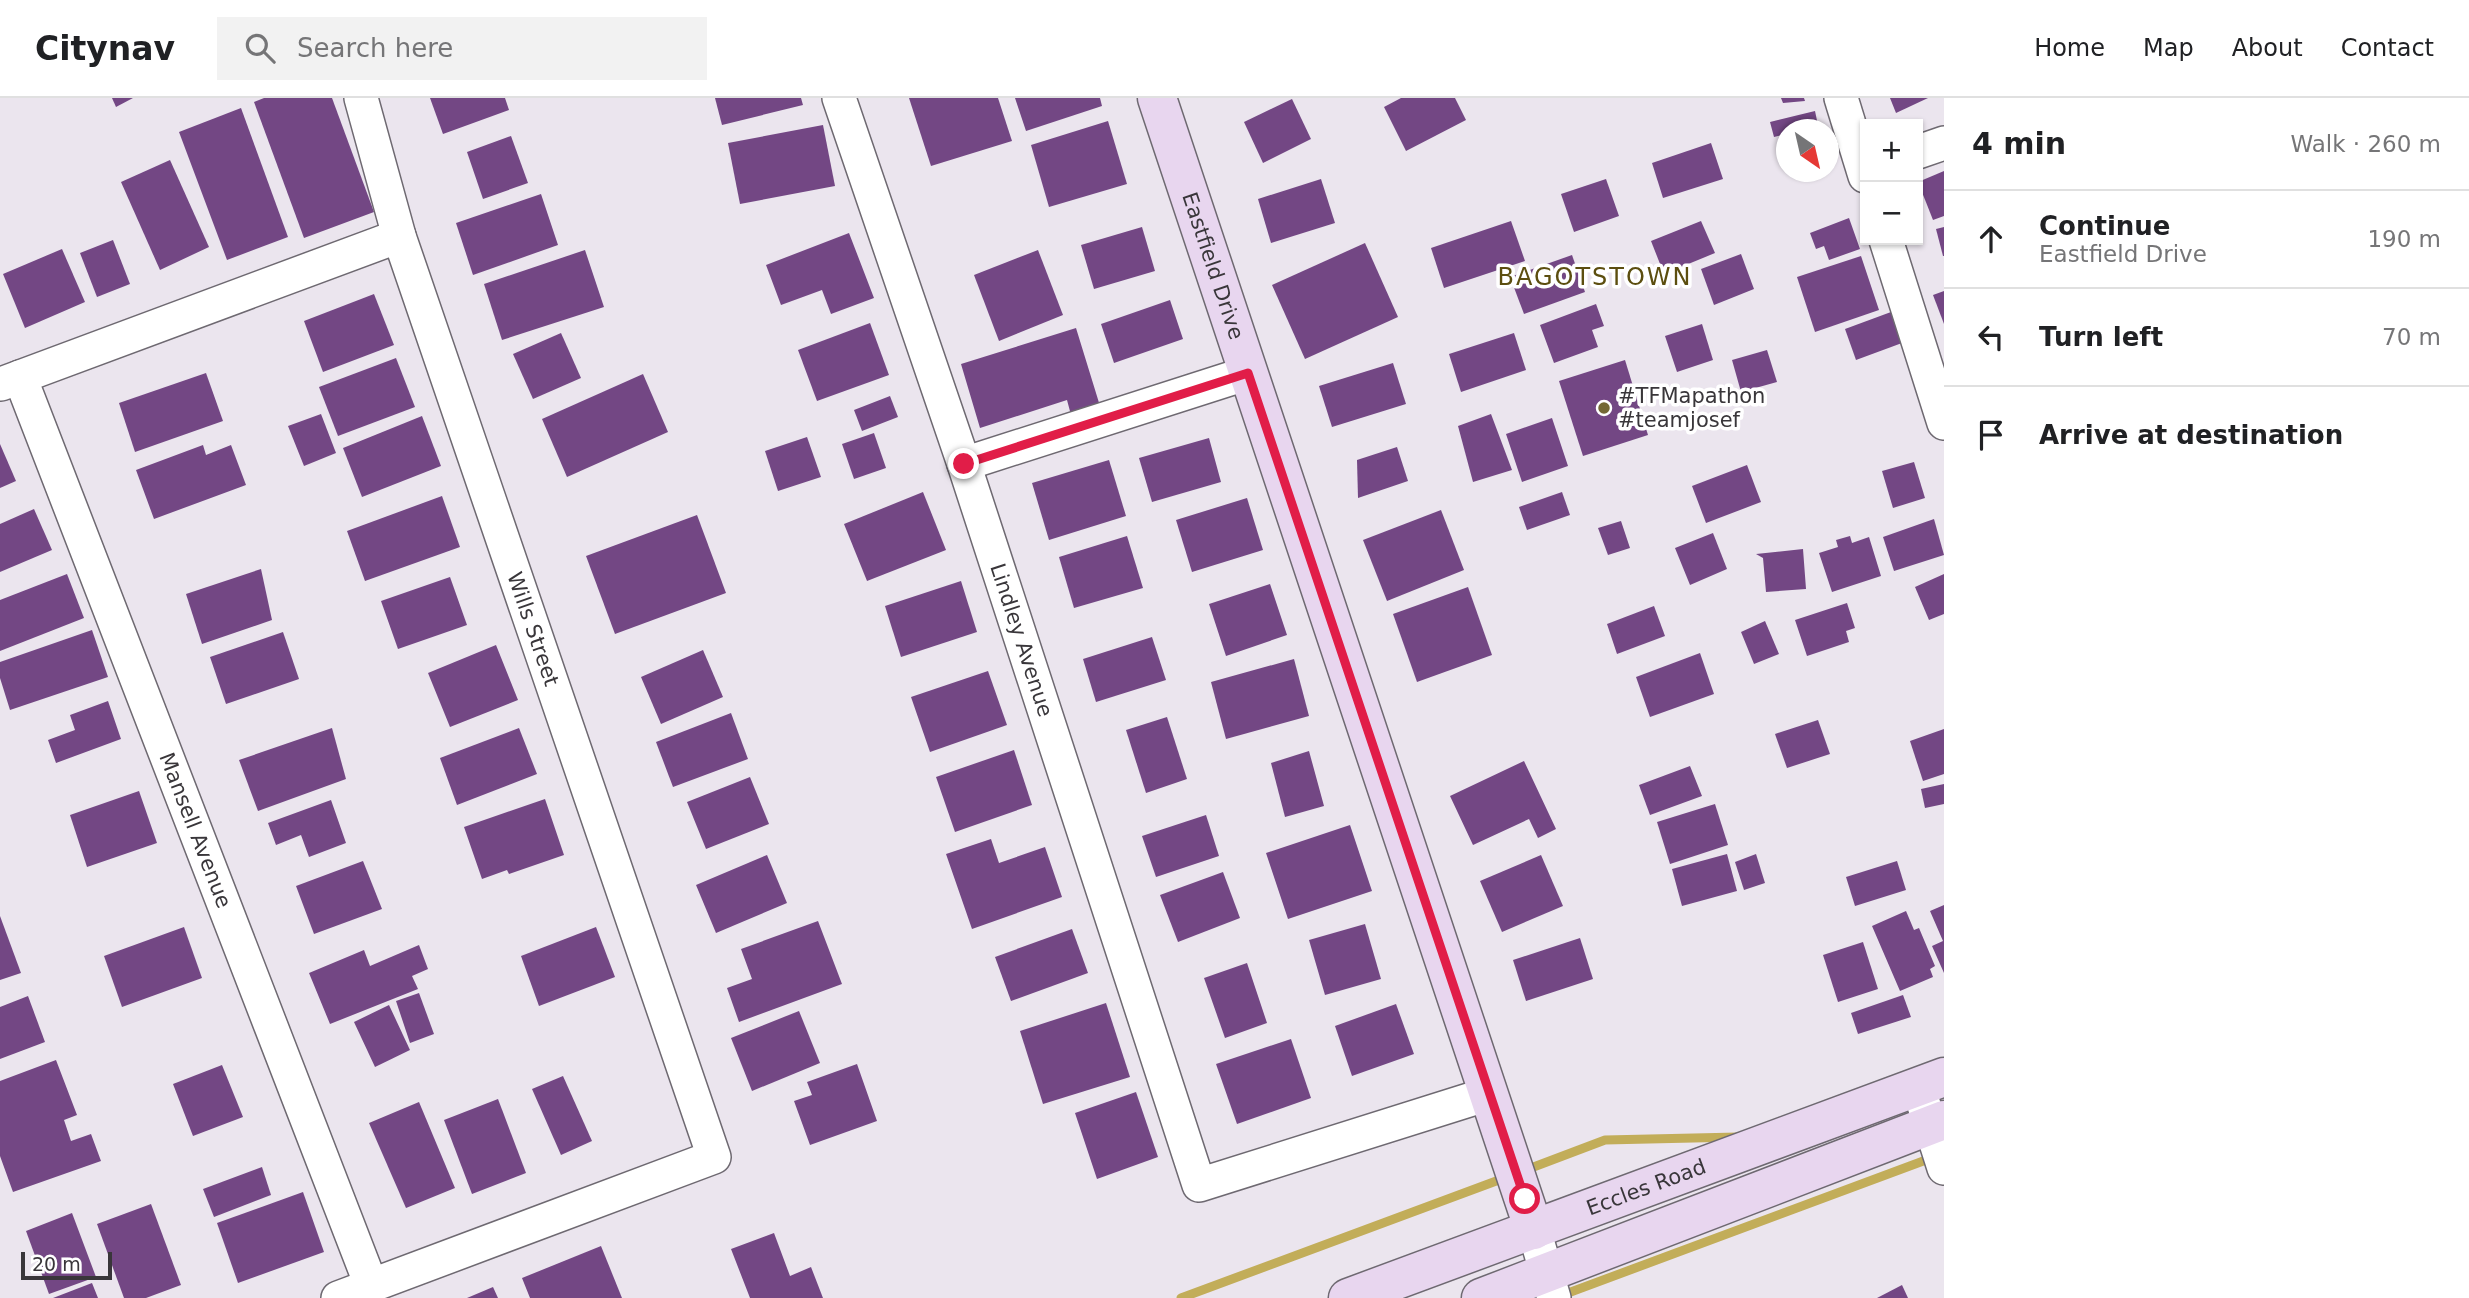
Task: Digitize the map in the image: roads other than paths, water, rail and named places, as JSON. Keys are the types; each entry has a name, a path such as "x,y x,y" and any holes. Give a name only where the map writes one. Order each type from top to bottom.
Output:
{"street":[{"name":"Wills Street","path":"361,98 399,236 714,1157 371,1285"},
{"name":"Lindley Avenue","path":"839,98 964,464 1199,1185 1489,1094"},
{"name":"Eastfield Drive","path":"1157,98 1529,1214"},
{"path":"1841,98 1860,157"},
{"path":"1923,150 1944,143"},
{"path":"10,381 399,236"},
{"path":"1888,245 1944,423"},
{"path":"964,464 1248,373"},
{"name":"Mansell Avenue","path":"10,381 371,1285"},
{"path":"1931,1082 1938,1139"},
{"name":"Eccles Road","path":"1348,1298 1529,1214 1931,1082"},
{"name":"Eccles Road","path":"1481,1298 1551,1286 1938,1139"},
{"path":"1529,1214 1551,1286"},
{"path":"338,1298 371,1285"}],"waterway":[{"path":"1523,1171 1605,1140 1738,1137"},
{"path":"1560,1296 1934,1157"},
{"path":"1181,1298 1507,1177"}],"place":[{"name":"#TFMapathon #teamjosef","path":"1604,408"}],"district":[{"name":"BAGOTSTOWN","path":"1595,277"}]}
